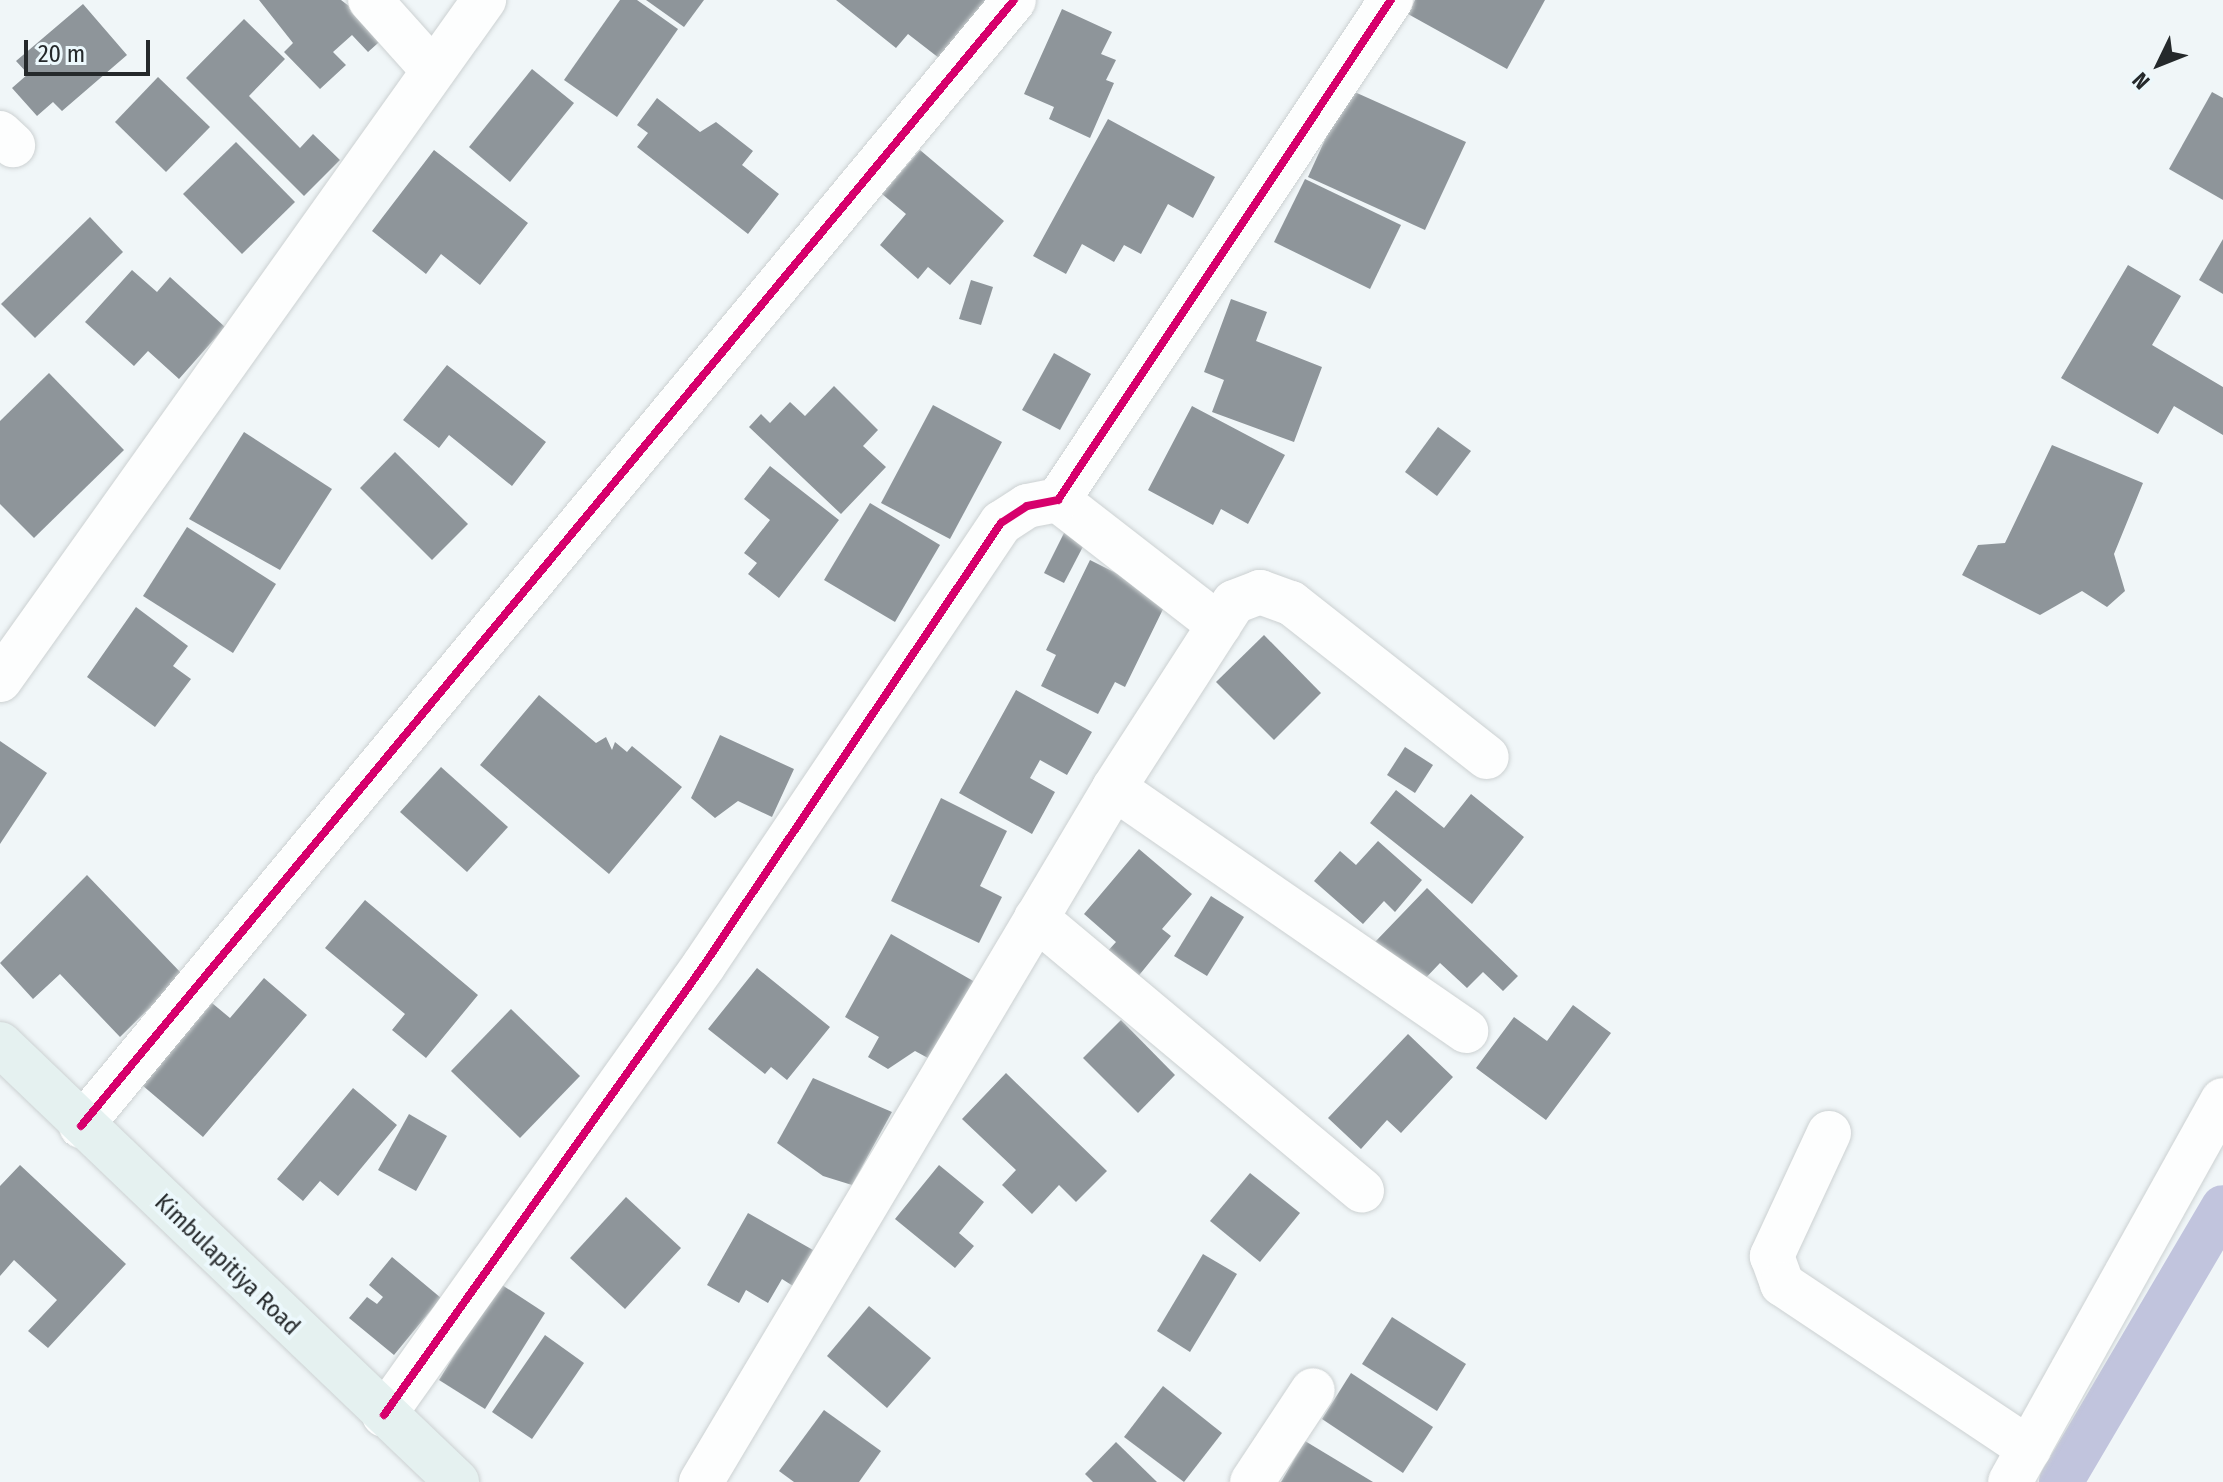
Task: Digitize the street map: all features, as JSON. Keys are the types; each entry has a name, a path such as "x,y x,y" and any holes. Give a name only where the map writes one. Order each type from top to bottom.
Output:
{"main road":[{"name":"Kimbulapitiya Road","path":"0,1044 81,1126 457,1482"}],"street":[{"path":"370,0 431,68"},
{"path":"0,680 431,68 484,0"},
{"path":"81,1126 1014,0"},
{"path":"384,1415 704,965 1001,523 1027,506 1058,500 1391,0"},
{"path":"1058,500 1219,625"},
{"path":"701,1482 1114,788 1234,602 1260,592 1291,603 1487,757"},
{"path":"1114,788 1466,1031"},
{"path":"1036,918 1362,1191"},
{"path":"1829,1133 1772,1256 1782,1284 2019,1466 2223,1100"},
{"path":"1252,1482 1313,1390"}],"building":[{"path":"259,0 341,0 387,35 368,52 352,35 333,52 346,65 320,89 284,52 293,43"},
{"path":"620,0 637,0 678,29 617,117 564,80"},
{"path":"646,0 704,0 684,27"},
{"path":"836,0 1000,0 948,65 908,34 896,48"},
{"path":"1415,0 1545,0 1507,69 1408,14"},
{"path":"83,4 127,55 62,111 53,102 37,116 12,88 28,74 16,61"},
{"path":"1062,9 1112,32 1101,54 1116,60 1106,80 1114,83 1090,138 1049,119 1054,107 1024,94"},
{"path":"244,19 285,59 249,96 300,148 313,134 340,160 304,196 186,78"},
{"path":"532,69 574,103 510,182 469,147"},
{"path":"158,77 210,127 166,172 115,122"},
{"path":"1348,89 1466,142 1425,230 1308,177"},
{"path":"2212,92 2223,98 2223,200 2169,169"},
{"path":"657,98 700,132 716,122 753,151 742,165 779,194 748,234 637,147 648,133 637,125"},
{"path":"1108,119 1215,177 1193,218 1168,204 1141,254 1124,245 1114,262 1082,244 1066,274 1033,256"},
{"path":"236,142 295,202 242,254 183,194"},
{"path":"434,150 528,223 480,285 441,254 426,274 372,231"},
{"path":"920,150 1004,221 950,285 928,267 918,279 880,245 906,214 882,194"},
{"path":"1305,179 1401,225 1370,289 1274,242"},
{"path":"90,217 123,252 35,338 1,304"},
{"path":"2223,239 2223,294 2199,280"},
{"path":"2128,265 2181,296 2152,345 2223,387 2223,435 2174,406 2158,434 2061,378"},
{"path":"132,270 157,292 170,277 225,327 179,379 148,351 134,366 85,322"},
{"path":"971,280 993,287 981,325 959,319"},
{"path":"1231,299 1267,312 1256,341 1322,367 1294,442 1212,412 1224,380 1204,372"},
{"path":"1054,353 1091,374 1060,430 1022,410"},
{"path":"447,365 546,442 512,486 449,435 439,448 403,420"},
{"path":"49,373 124,450 34,538 0,504 0,421"},
{"path":"834,386 878,430 863,446 886,467 841,514 749,427 761,414 770,423 790,402 805,416"},
{"path":"933,405 1002,442 950,539 881,503"},
{"path":"1192,406 1285,455 1248,524 1221,509 1213,525 1148,490"},
{"path":"1438,427 1471,451 1437,496 1405,472"},
{"path":"244,432 332,489 280,570 189,519"},
{"path":"2052,445 2143,483 2114,554 2125,591 2107,607 2082,591 2040,615 1962,575 1978,545 2005,543"},
{"path":"395,452 468,524 432,560 360,488"},
{"path":"770,466 839,520 779,598 748,574 757,563 744,553 770,520 744,499"},
{"path":"870,503 940,545 895,622 824,580"},
{"path":"187,527 276,584 233,653 143,596"},
{"path":"1067,527 1088,537 1064,583 1044,573"},
{"path":"1090,560 1168,599 1125,687 1115,682 1098,714 1041,686 1056,655 1046,650"},
{"path":"136,607 188,646 173,666 191,679 155,727 87,677"},
{"path":"1264,635 1321,693 1274,740 1216,682"},
{"path":"1016,690 1092,732 1067,775 1040,760 1030,778 1055,792 1032,834 959,793"},
{"path":"539,695 596,743 606,737 612,750 615,742 627,752 632,746 682,787 609,874 480,765"},
{"path":"720,735 794,769 772,817 738,801 715,818 691,798"},
{"path":"0,741 47,773 0,844"},
{"path":"1405,747 1433,765 1415,793 1387,775"},
{"path":"441,767 508,827 467,872 400,812"},
{"path":"1396,790 1444,828 1471,794 1524,837 1472,904 1370,823"},
{"path":"941,798 1007,831 980,886 1002,897 979,943 891,901"},
{"path":"1378,841 1422,880 1395,912 1384,901 1363,924 1314,881 1340,851 1356,865"},
{"path":"1139,849 1192,894 1162,929 1171,936 1136,979 1106,953 1116,942 1084,914"},
{"path":"87,875 183,975 120,1037 60,974 33,999 0,963"},
{"path":"1427,888 1518,976 1503,991 1483,972 1467,988 1440,963 1419,985 1375,942"},
{"path":"1211,896 1244,917 1207,976 1174,956"},
{"path":"365,900 478,995 426,1058 392,1030 405,1014 325,948"},
{"path":"891,934 982,986 939,1064 915,1051 888,1069 868,1057 879,1037 845,1017"},
{"path":"757,968 830,1027 787,1080 771,1067 765,1074 708,1029"},
{"path":"264,978 307,1015 203,1137 142,1085 212,1003 230,1018"},
{"path":"1573,1005 1611,1033 1546,1120 1476,1068 1514,1017 1547,1041"},
{"path":"511,1009 580,1076 520,1138 451,1071"},
{"path":"1121,1020 1175,1075 1138,1113 1083,1058"},
{"path":"1408,1034 1453,1077 1401,1133 1387,1120 1361,1149 1328,1118"},
{"path":"1006,1073 1107,1171 1076,1202 1059,1185 1032,1214 1002,1185 1016,1170 962,1119"},
{"path":"813,1078 892,1112 852,1185 823,1176 777,1143"},
{"path":"353,1088 397,1125 338,1196 320,1181 303,1201 277,1179"},
{"path":"409,1114 447,1136 416,1191 378,1170"},
{"path":"20,1165 126,1264 48,1348 28,1331 57,1300 14,1260 0,1276 0,1186"},
{"path":"939,1165 984,1202 959,1233 974,1246 955,1268 895,1219"},
{"path":"1250,1173 1300,1213 1260,1262 1210,1221"},
{"path":"626,1197 681,1248 625,1309 570,1258"},
{"path":"748,1213 813,1250 793,1286 782,1279 768,1303 746,1290 739,1303 707,1285"},
{"path":"1203,1254 1237,1274 1190,1352 1157,1331"},
{"path":"392,1257 441,1298 394,1355 349,1318 367,1297 377,1304 383,1297 369,1285"},
{"path":"499,1283 545,1313 485,1409 439,1380"},
{"path":"869,1306 931,1358 887,1408 827,1356"},
{"path":"1392,1317 1466,1364 1437,1411 1362,1364"},
{"path":"545,1335 584,1363 532,1439 492,1412"},
{"path":"1351,1373 1433,1427 1403,1473 1322,1419"},
{"path":"1163,1386 1222,1433 1184,1482 1124,1437"},
{"path":"824,1410 881,1451 859,1482 794,1482 779,1471"},
{"path":"1305,1441 1373,1482 1281,1482"},
{"path":"1116,1442 1157,1482 1093,1482 1085,1474"}],"waterway":[{"path":"2061,1482 2223,1207"}],"cycle path":[{"path":"81,1126 1014,0"},
{"path":"384,1415 704,965 1001,523 1027,506 1058,500 1391,0"}]}
